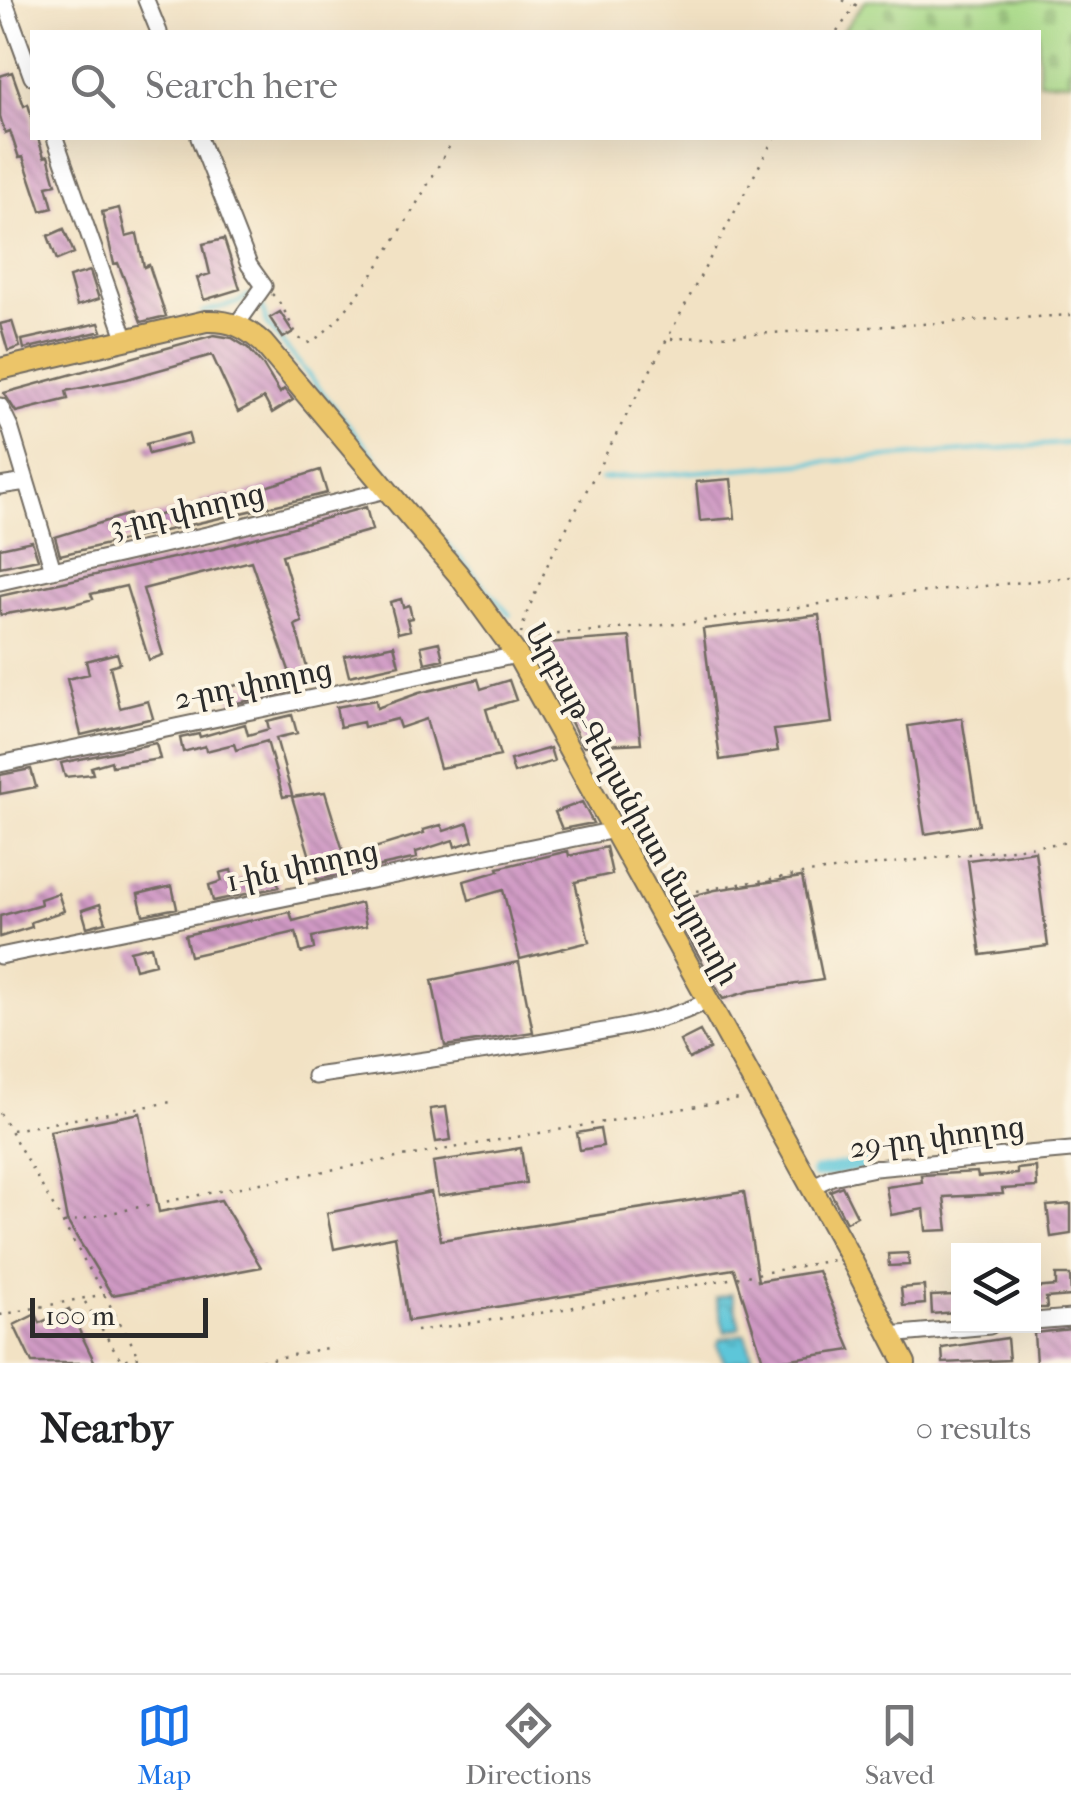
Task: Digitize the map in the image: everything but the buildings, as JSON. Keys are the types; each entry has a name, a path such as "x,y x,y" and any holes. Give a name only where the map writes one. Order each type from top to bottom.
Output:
{"main road":[{"path":"0,369 206,321 237,324"},
{"name":"Արբաթ-Գեղանիստ մայրուղի","path":"237,324 263,343 469,587 517,655 906,1363"}],"street":[{"path":"4,0 30,72"},
{"path":"146,0 158,30"},
{"path":"56,140 126,340"},
{"path":"201,140 248,265 264,286 237,324"},
{"path":"0,406 10,427 53,570"},
{"path":"0,486 26,482"},
{"name":"3-րդ փողոց","path":"0,582 386,490"},
{"name":"2-րդ փողոց","path":"0,764 517,655"},
{"name":"1-ին փողոց","path":"0,956 615,830"},
{"path":"315,1076 616,1029 689,1011 708,1000"},
{"name":"29-րդ փողոց","path":"811,1187 832,1177 875,1168 1071,1150"},
{"path":"1041,1321 1071,1318"},
{"path":"890,1335 951,1330"}],"path":[{"path":"843,0 853,7"},
{"path":"838,30 859,0"},
{"path":"264,286 278,299 295,335 305,344 316,341 363,288 453,140"},
{"path":"517,655 526,615 550,559 773,140"},
{"path":"669,339 1071,315"},
{"path":"517,655 537,636 688,624 841,601 1071,577"},
{"path":"652,898 826,870 1071,842"},
{"path":"64,1223 410,1154 761,1096"},
{"path":"10,1130 177,1101"},
{"path":"0,1113 143,1363"},
{"path":"416,1331 547,1312 850,1257"},
{"path":"0,1316 106,1294"},
{"path":"84,1299 120,1360 140,1357"},
{"path":"251,1363 327,1348"}],"green space":[{"path":"866,0 1071,0 1071,81 1041,82 1041,30 844,30"}],"water":[{"path":"732,1294 740,1328 725,1332 716,1298"},
{"path":"745,1334 753,1358 725,1363 717,1345 720,1339"}],"waterway":[{"path":"202,312 237,303 249,295"},
{"path":"261,302 267,324 423,516 510,615"},
{"path":"601,479 1071,443"},
{"path":"816,1173 865,1164"}]}
